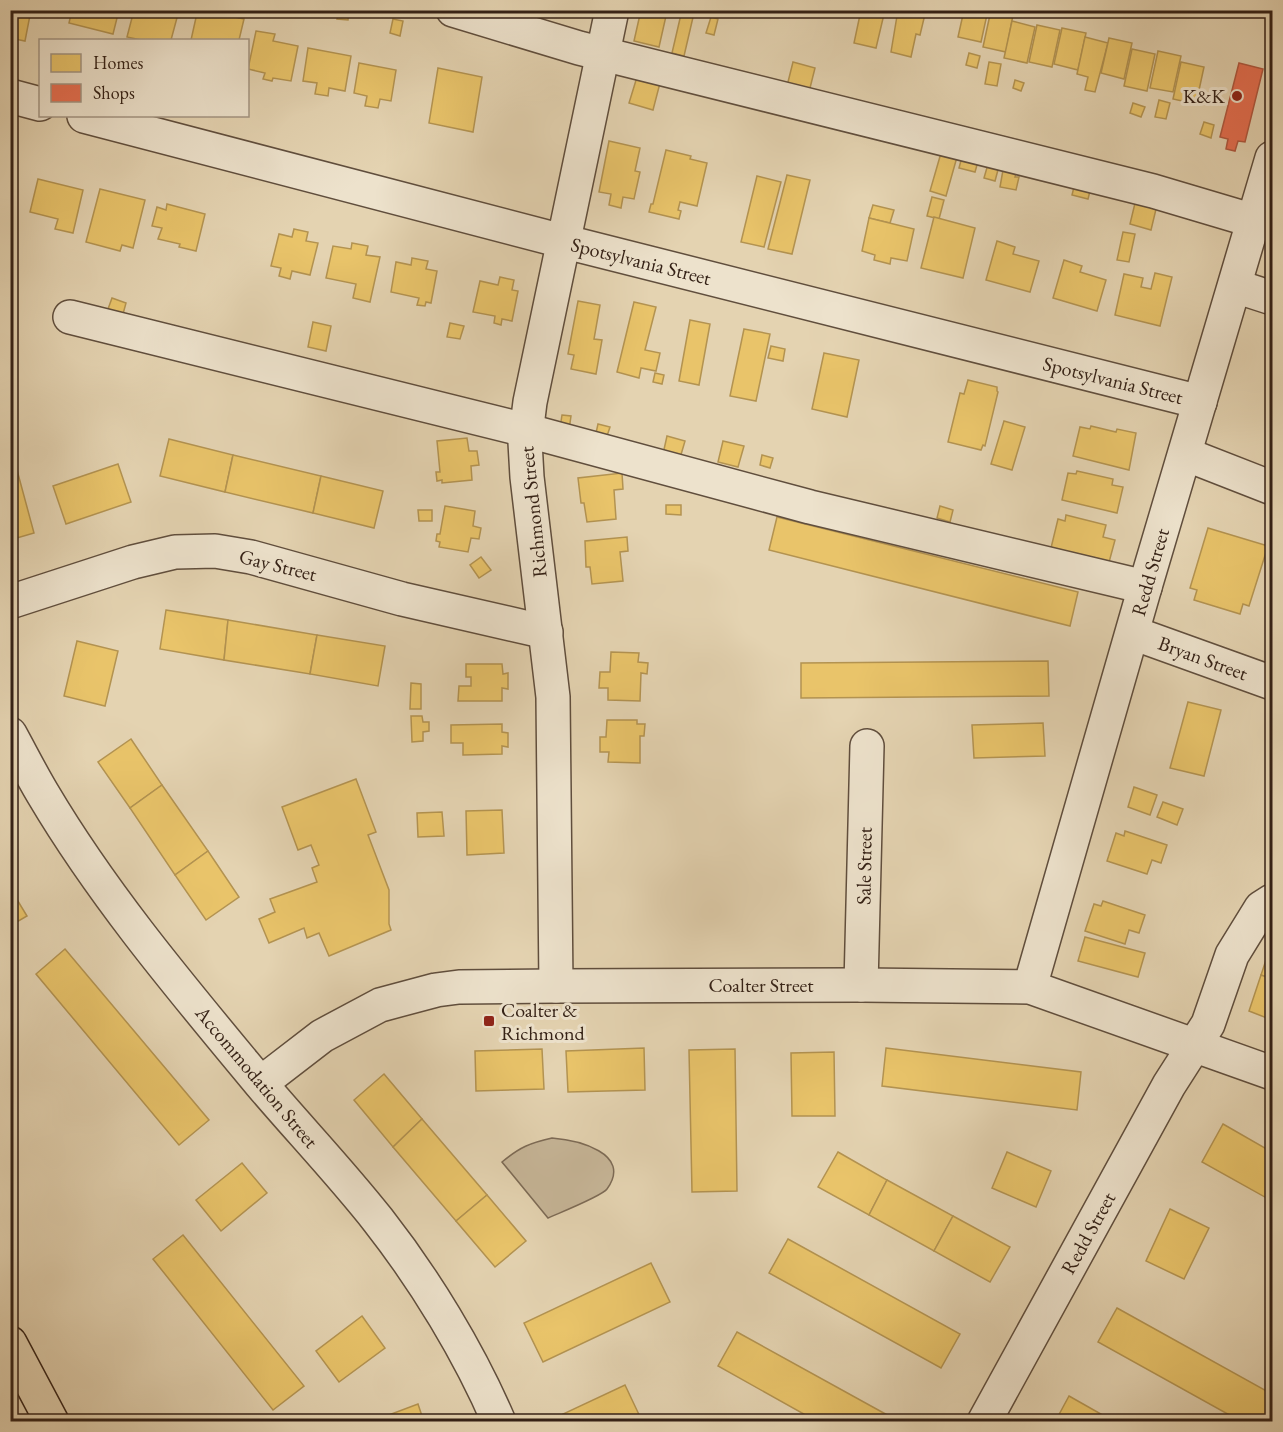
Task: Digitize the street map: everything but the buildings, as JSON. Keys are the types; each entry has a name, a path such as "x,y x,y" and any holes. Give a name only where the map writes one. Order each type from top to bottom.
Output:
{"main road":[{"path":"10,1343 52,1422"}],"street":[{"path":"453,10 579,48 1154,191 1254,221"},
{"name":"Richmond Street","path":"556,986 554,697 527,477 525,430 562,241 612,10"},
{"path":"10,96 39,104"},
{"name":"Spotsylvania Street","path":"88,117 562,241 1200,402"},
{"name":"Redd Street","path":"1030,987 1272,158"},
{"path":"1235,286 1272,298"},
{"path":"70,317 525,430 810,507 1145,587"},
{"path":"1185,454 1272,489"},
{"name":"Gay Street","path":"10,602 133,562 176,552 215,551 251,557 402,599 546,632"},
{"name":"Bryan Street","path":"1133,633 1272,683"},
{"name":"Accommodation Street","path":"10,734 42,793 98,878 160,961 378,1221 431,1296 466,1355 499,1422"},
{"name":"Sale Street","path":"861,985 867,746"},
{"name":"Redd Street","path":"984,1422 1169,1085 1208,1024 1232,955 1261,908 1272,901"},
{"name":"Coalter Street","path":"261,1083 322,1036 380,1005 436,990 459,987 556,986 1030,987 1272,1073"}],"shaded area":[{"path":"552,1138 575,1142 599,1151 608,1158 613,1166 613,1177 603,1192 548,1218 502,1162 526,1146"}],"place":[{"name":"K&K","path":"1237,96"},
{"name":"Coalter & Richmond","path":"489,1021"}]}
